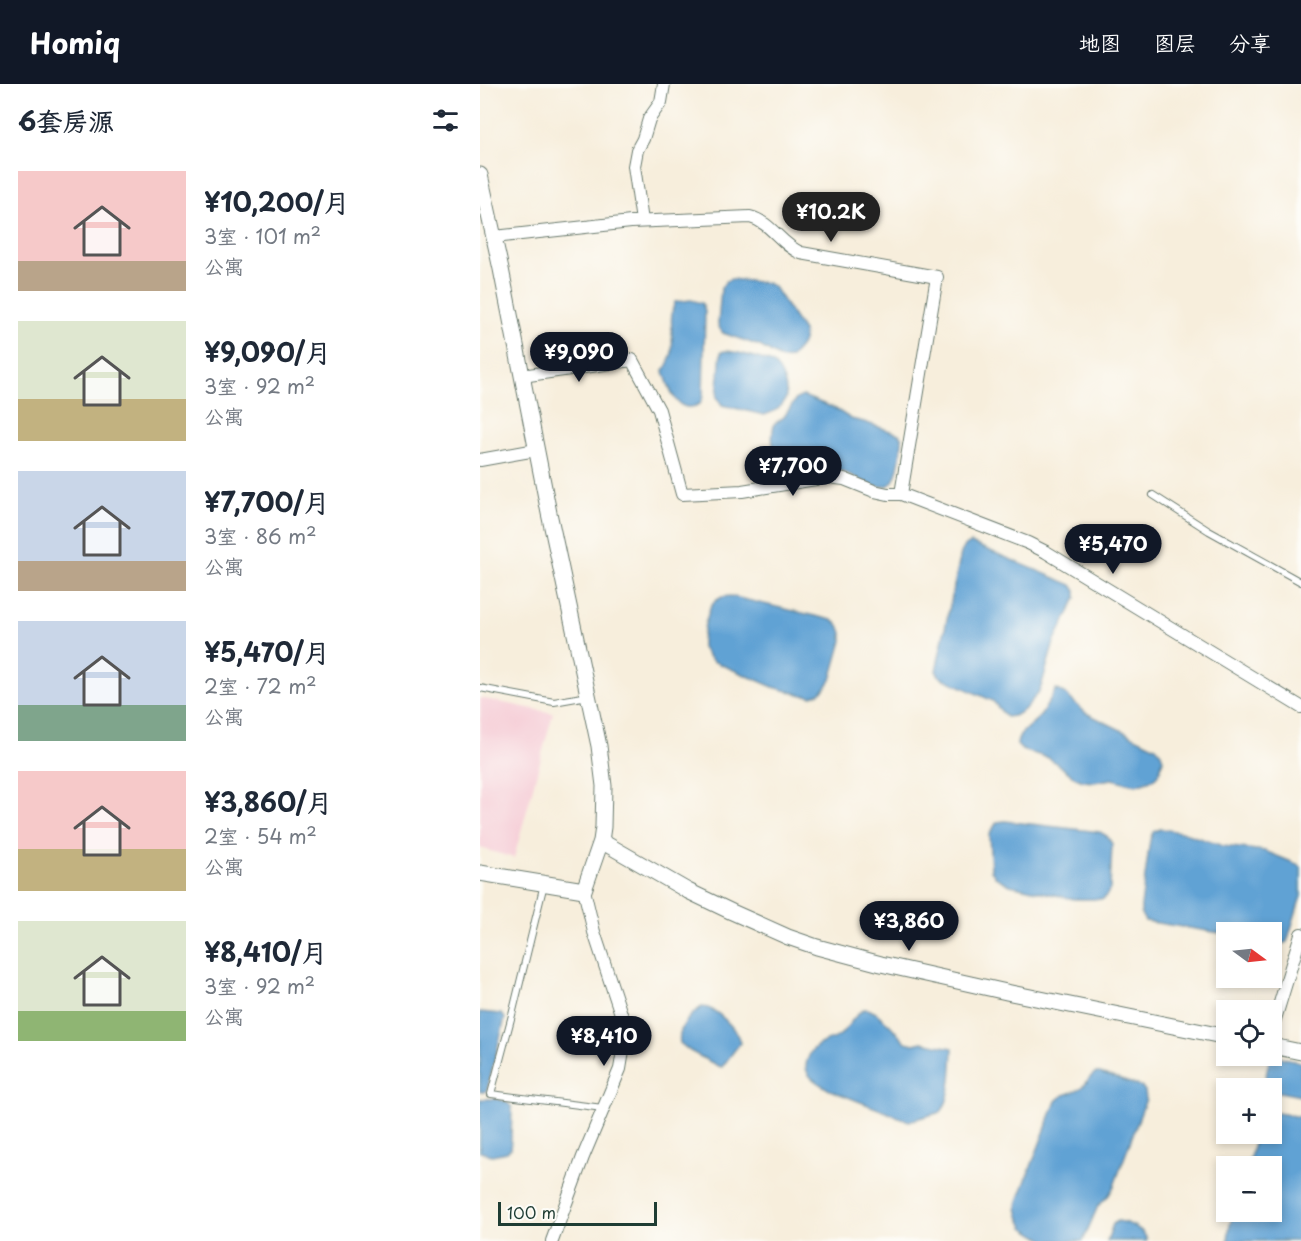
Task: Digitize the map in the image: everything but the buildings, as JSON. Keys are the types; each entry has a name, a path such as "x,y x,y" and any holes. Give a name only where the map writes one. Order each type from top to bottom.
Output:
{"street":[{"path":"642,221 634,166 635,158 649,119 661,102 664,84"},
{"path":"480,176 482,196 494,237 551,524 599,746 604,786 604,813 600,841 584,890 594,932 624,1023 624,1045 620,1069 583,1157 552,1241"},
{"path":"494,237 642,221 750,217 763,222 790,248 801,253 937,277 900,494"},
{"path":"522,376 632,360 659,410 682,494 742,491 828,477 844,478 874,491 900,494 1037,547 1301,707"},
{"path":"480,460 537,450"},
{"path":"600,841 706,899 788,937 817,947 1001,991 1216,1035"},
{"path":"480,873 584,890"},
{"path":"1281,1000 1301,934"},
{"path":"1282,1048 1301,1053"}],"lane":[{"path":"1153,495 1209,531 1301,582"},
{"path":"480,688 554,702 589,696"},
{"path":"544,883 491,1094 603,1108"}],"shaded area":[{"path":"480,698 553,713 514,858 480,848"}],"water":[{"path":"731,279 767,283 774,287 803,331 802,343 790,358 782,359 760,346 723,333 720,329 718,324 721,288 726,281"},
{"path":"691,300 702,303 705,311 703,396 700,404 685,407 671,392 664,371 672,352 672,314 675,302"},
{"path":"721,352 756,357 776,366 782,376 786,392 784,402 780,407 764,415 722,405 717,397"},
{"path":"803,396 834,408 851,419 899,434 902,438 901,452 892,483 882,487 876,486 840,471 822,471 799,476 784,470 775,457 773,449 774,424 784,417 796,399"},
{"path":"971,543 1072,585 1076,591 1076,598 1054,642 1041,687 1024,710 1014,716 1006,717 993,701 940,677 936,671 961,553 965,546"},
{"path":"730,596 832,620 839,625 842,641 831,680 820,693 812,696 803,695 773,687 713,661 707,655 702,648 702,640 710,608 715,601"},
{"path":"1056,689 1064,693 1086,713 1156,747 1163,760 1159,773 1154,779 1136,785 1112,779 1083,781 1049,758 1022,750 1017,745 1020,736 1041,715"},
{"path":"997,822 1100,832 1107,836 1112,844 1110,889 1106,896 1103,899 1074,899 1010,885 995,877 991,870 989,835"},
{"path":"1160,829 1181,832 1223,846 1265,851 1299,865 1301,867 1301,896 1287,942 1282,944 1282,922 1216,922 1216,932 1145,921 1141,914 1141,906 1153,832"},
{"path":"702,1007 720,1015 731,1026 740,1043 722,1067 690,1051 680,1043 683,1027 693,1013"},
{"path":"864,1009 876,1013 906,1042 914,1044 922,1042 953,1048 949,1091 941,1112 909,1121 830,1090 810,1077 806,1062 812,1050 839,1036"},
{"path":"480,1012 501,1014 505,1018 487,1090 484,1092 480,1092"},
{"path":"1282,1057 1301,1062 1301,1096 1282,1092 1282,1078 1266,1078 1268,1066 1282,1066"},
{"path":"1095,1073 1142,1087 1146,1099 1114,1186 1098,1206 1083,1241 1046,1241 1024,1227 1017,1208 1018,1201 1056,1101 1079,1089"},
{"path":"480,1099 502,1100 512,1108 510,1149 507,1152 492,1155 480,1152"},
{"path":"1282,1114 1301,1117 1301,1241 1228,1241 1231,1222 1282,1222 1282,1156 1250,1156 1254,1144 1282,1144"},
{"path":"1118,1221 1140,1230 1147,1241 1107,1241 1113,1224"}]}
